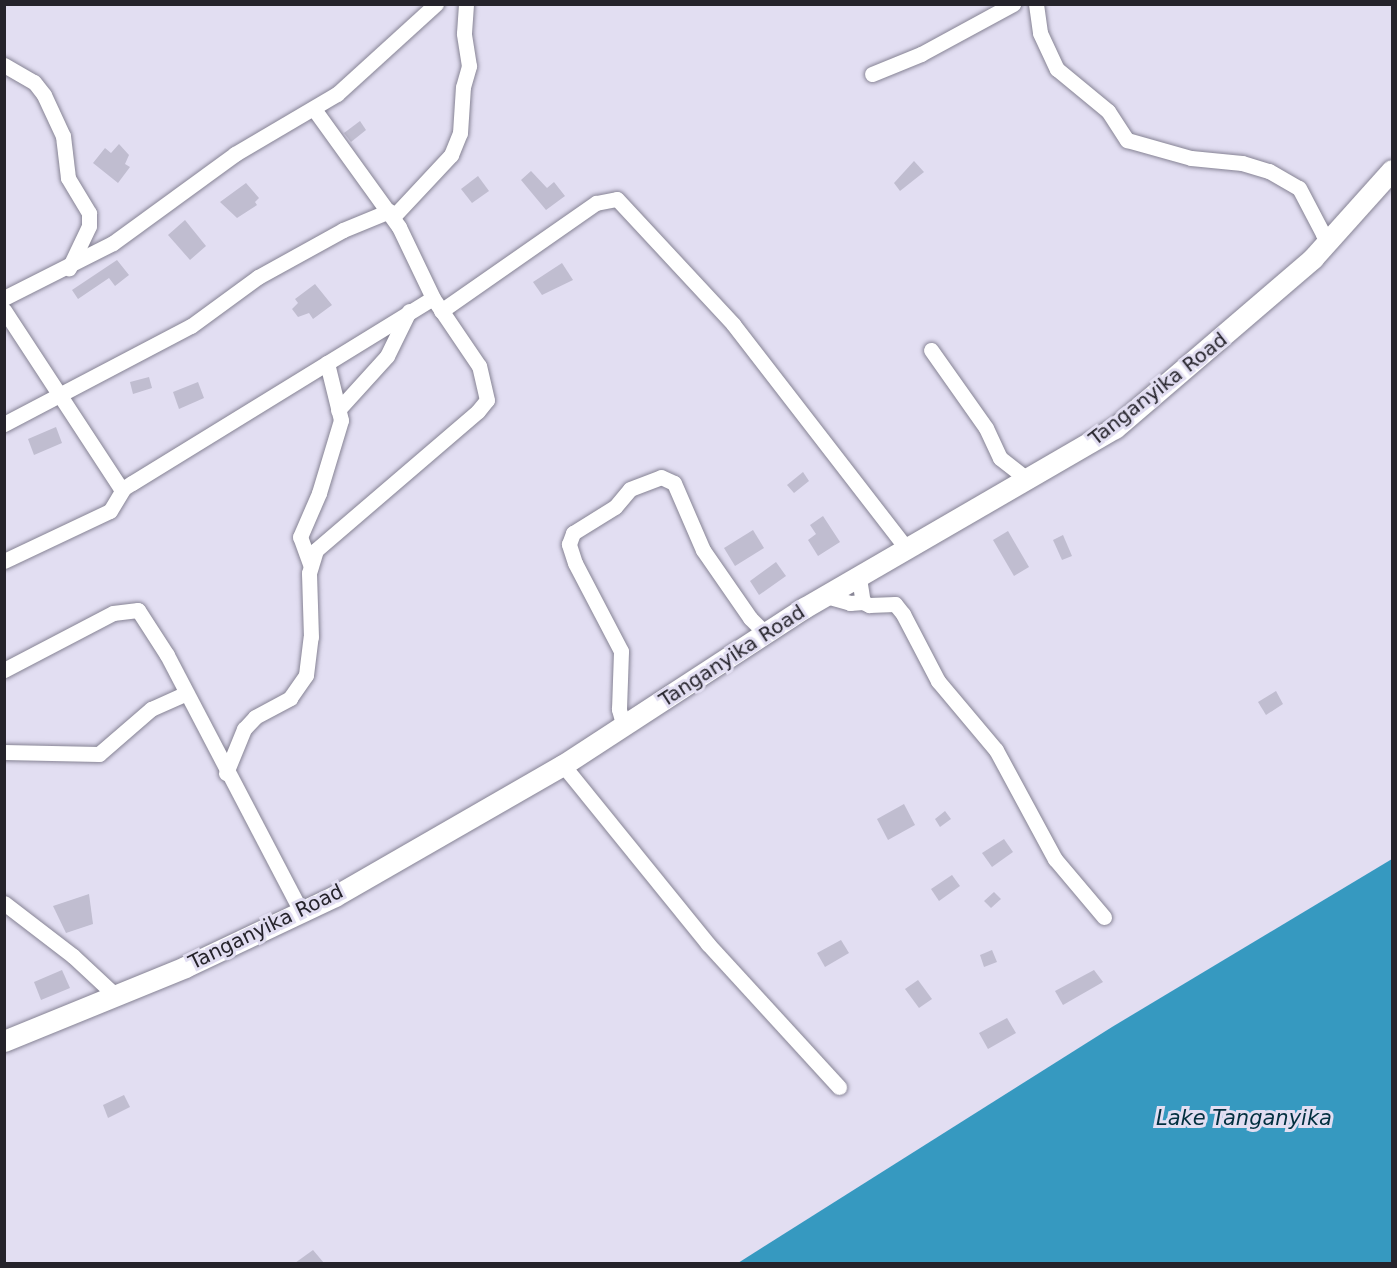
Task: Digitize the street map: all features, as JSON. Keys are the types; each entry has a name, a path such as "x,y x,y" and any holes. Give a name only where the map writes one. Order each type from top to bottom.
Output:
{"street":[{"path":"4,298 69,268 124,236 235,154 314,109 356,78 436,4"},
{"path":"4,424 59,393 171,338 258,278 351,226 391,214 451,155 460,133 463,87 469,66 464,33 466,4"},
{"path":"872,74 921,54 1013,4"},
{"path":"1036,4 1040,33 1057,69 1108,111 1126,140 1191,158 1242,163 1269,171 1299,188 1323,234 1332,241"},
{"path":"4,65 34,82 44,94 63,136 68,178 89,213 89,226 69,268"},
{"path":"310,564 316,550 350,518 485,404 485,384 479,366 437,305 391,214 314,109"},
{"name":"Tanganyika Road","path":"4,1041 116,996 303,913 563,765 826,596 1115,428 1164,390 1332,241 1392,170"},
{"path":"4,561 110,511 122,490 409,311 437,305 596,203 617,199 733,324 906,548"},
{"path":"4,310 104,467 122,490"},
{"path":"338,410 387,356 409,311"},
{"path":"931,350 986,429 1000,458 1028,480"},
{"path":"226,773 244,729 260,714 290,698 306,675 312,637 310,564 300,537 338,438 341,420 327,363"},
{"path":"624,727 619,709 621,651 574,563 569,544 573,533 615,507 630,489 661,477 674,483 703,550 750,618 766,634"},
{"path":"859,578 863,602"},
{"path":"826,596 850,603 895,604 903,614 938,681 996,750 1055,859 1104,916"},
{"path":"4,670 112,613 135,609 148,622 226,773 303,913"},
{"path":"4,752 99,754 151,709 185,694"},
{"path":"563,765 708,944 839,1087"},
{"path":"4,903 73,956 116,996"}],"water":[{"name":"Lake Tanganyika","path":"1392,859 1392,1263 738,1263 1112,1027"}],"building":[{"path":"360,121 366,130 351,142 344,133"},
{"path":"119,144 129,155 125,164 130,167 118,183 93,163 105,148 111,153"},
{"path":"914,161 924,172 900,191 894,183"},
{"path":"531,171 547,188 554,182 565,196 546,210 521,180"},
{"path":"478,176 489,191 472,203 461,189"},
{"path":"246,183 259,198 255,202 257,205 237,218 220,202"},
{"path":"185,220 206,246 190,260 168,235"},
{"path":"117,260 129,275 115,286 109,278 78,299 72,290"},
{"path":"562,263 573,280 542,295 533,282"},
{"path":"315,284 332,305 313,319 309,313 298,317 292,309 298,303 295,299"},
{"path":"149,377 152,388 133,394 130,382"},
{"path":"198,382 204,398 179,409 173,392"},
{"path":"56,427 62,443 34,455 28,439"},
{"path":"803,472 809,481 794,493 787,485"},
{"path":"823,516 840,542 818,556 808,540 816,534 810,525"},
{"path":"753,530 764,548 735,566 724,548"},
{"path":"1008,531 1029,567 1014,576 993,540"},
{"path":"1063,535 1072,556 1062,560 1053,540"},
{"path":"776,562 786,576 759,595 750,581"},
{"path":"1276,691 1283,704 1266,715 1258,702"},
{"path":"904,804 915,825 888,840 877,819"},
{"path":"945,811 951,819 940,827 935,819"},
{"path":"1004,839 1013,852 992,867 982,853"},
{"path":"952,875 960,886 939,901 931,889"},
{"path":"994,892 1001,899 991,908 984,901"},
{"path":"89,894 93,924 66,933 53,906"},
{"path":"841,940 849,953 825,967 817,953"},
{"path":"992,950 997,962 984,967 980,955"},
{"path":"62,970 70,988 41,1000 34,982"},
{"path":"1094,970 1103,982 1063,1005 1055,991"},
{"path":"918,980 932,999 919,1008 905,989"},
{"path":"1007,1018 1016,1033 988,1049 979,1033"},
{"path":"124,1095 130,1107 108,1118 103,1105"},
{"path":"313,1250 324,1263 295,1263"}]}
